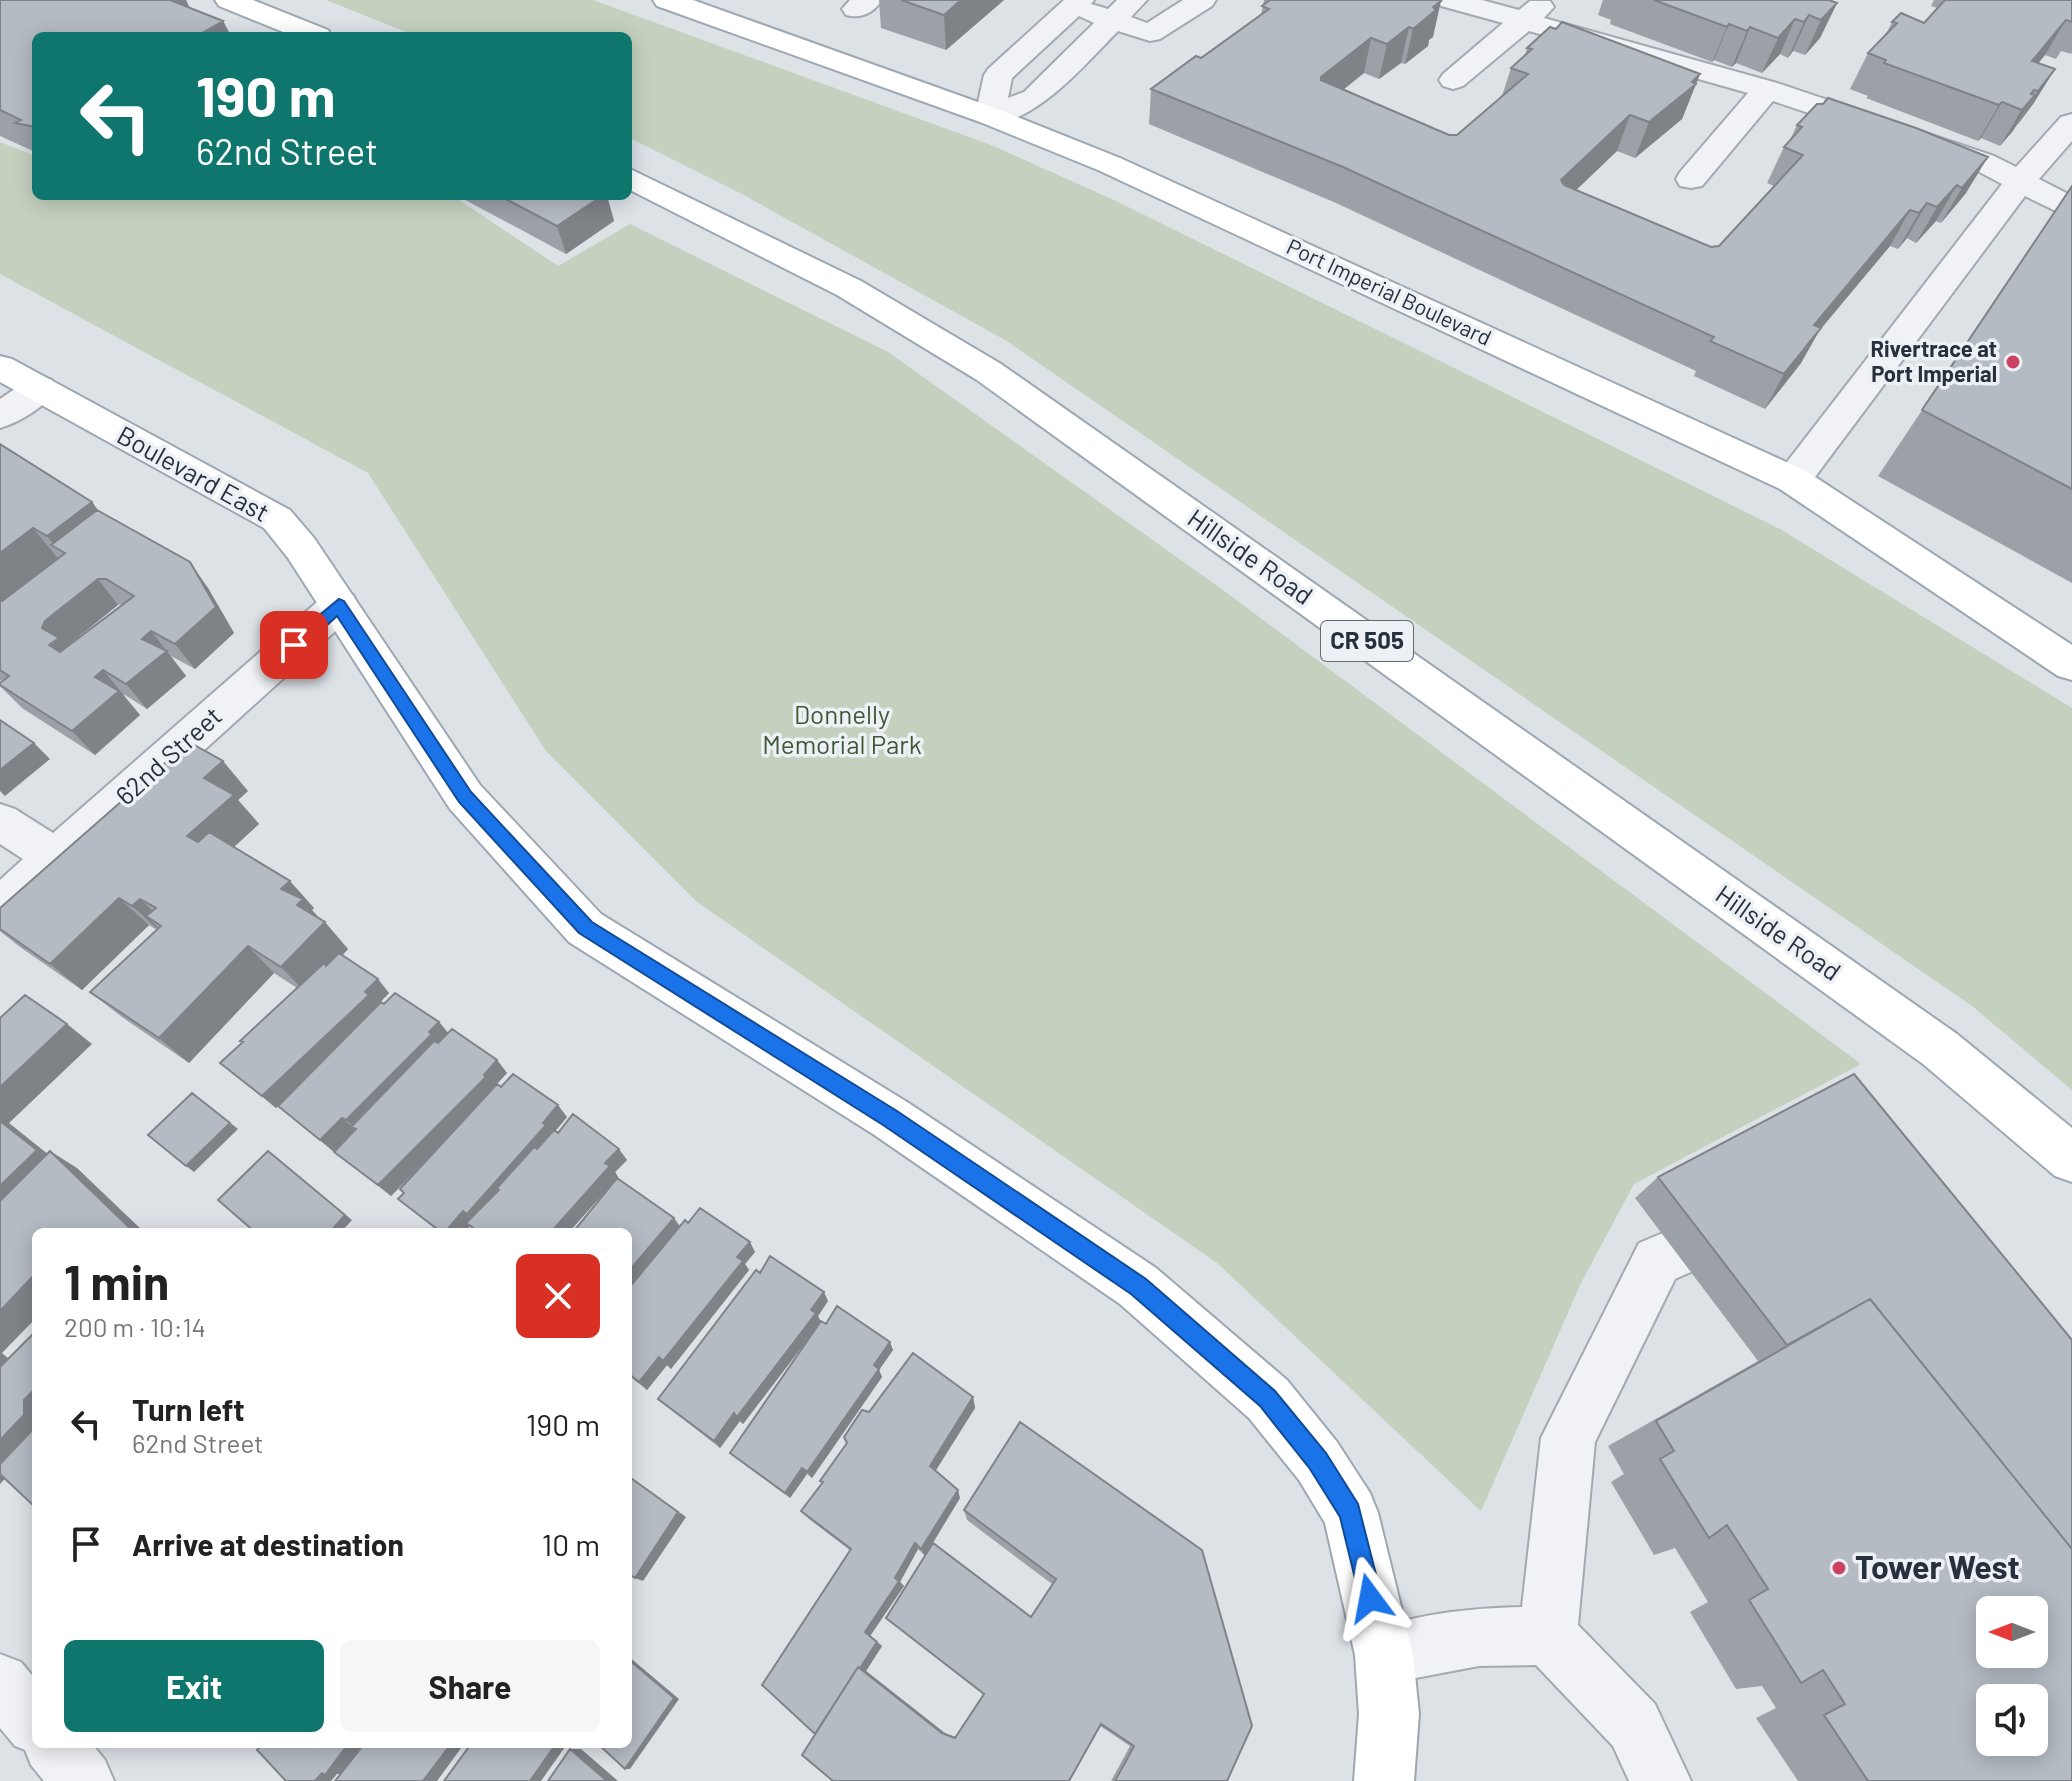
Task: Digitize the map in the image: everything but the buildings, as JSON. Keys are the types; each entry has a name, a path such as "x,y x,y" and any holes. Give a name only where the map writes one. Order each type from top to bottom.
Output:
{"main road":[{"path":"229,0 279,29"},
{"name":"Port Imperial Boulevard","path":"667,0 990,116 1210,209 1793,480 2072,665"},
{"name":"Hillside Road","path":"632,179 849,288 989,372 1940,1049 2072,1159"},
{"name":"Boulevard East","path":"0,367 277,519 339,605 465,797 585,928 890,1118 1138,1286 1268,1399 1318,1461 1350,1513 1384,1655 1389,1714 1384,1781"}],"street":[{"path":"1126,51 1202,0"},
{"path":"1451,0 1767,89 1983,162 2072,209"},
{"path":"1453,80 1548,0"},
{"path":"990,116 998,75 1076,4 1124,10 1150,33"},
{"path":"990,116 1034,98 1124,10"},
{"path":"1691,179 1767,89"},
{"path":"1793,480 2019,183 2072,123"},
{"path":"0,416 40,388"},
{"name":"62nd Street","path":"0,907 339,605"},
{"path":"0,822 55,857"},
{"path":"1548,1636 1568,1438 1657,1261 1779,1209"},
{"path":"1384,1655 1479,1637 1548,1636 1634,1725 1661,1781"},
{"path":"0,1683 32,1720"},
{"path":"55,1748 84,1781"}],"green space":[{"path":"326,0 593,0 991,145 1114,200 1780,529 2072,708 2072,1090 1972,1006 1005,340 740,193 632,139 632,32 406,32"},
{"name":"Donnelly Memorial Park","path":"0,142 32,154 32,200 459,200 558,266 630,224 888,352 1223,590 1861,1064 1634,1184 1581,1283 1481,1511 1217,1263 697,902 546,751 368,473 0,274"}],"place":[{"name":"Rivertrace at Port Imperial","path":"2013,362"},
{"name":"Tower West","path":"1839,1568"}],"route":[{"path":"294,645 339,605 465,797 585,928 890,1118 1138,1286 1268,1399 1318,1461 1350,1513 1370,1598"}]}
